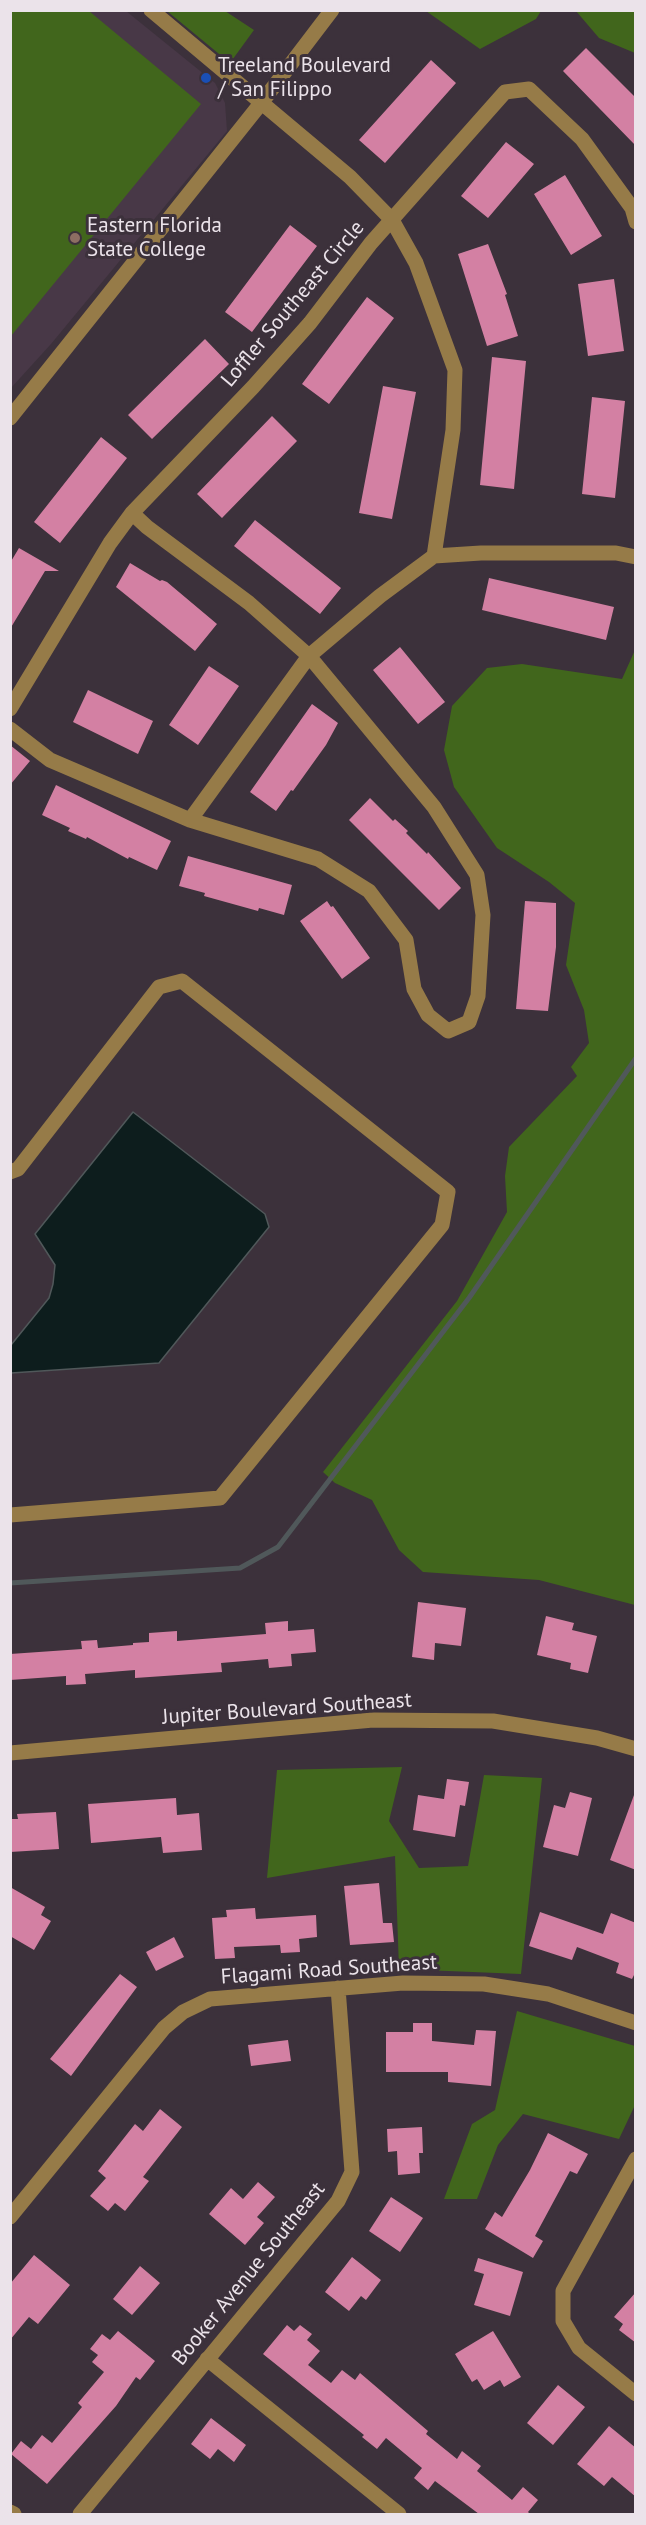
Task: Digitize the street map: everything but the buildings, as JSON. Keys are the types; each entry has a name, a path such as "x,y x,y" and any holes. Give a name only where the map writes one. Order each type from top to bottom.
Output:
{"street":[{"path":"151,10 350,177 392,220 416,263 454,370 453,430 434,556"},
{"path":"10,418 262,102 332,10"},
{"name":"Loffler Southeast Circle","path":"10,709 110,543 132,513 310,323 392,220 505,92 529,89 582,139 632,208 636,222"},
{"path":"10,729 50,760 190,820 318,859 369,891 406,940 414,989 428,1015 448,1030 469,1022 478,996 483,915 477,874 434,807 309,656 249,603 147,528 132,513"},
{"path":"190,820 309,656 380,596 434,556 481,553 605,553 636,557"},
{"path":"10,1172 18,1169 159,987 182,981 448,1192 442,1225 220,1498 10,1515"},
{"name":"Jupiter Boulevard Southeast","path":"10,1753 373,1720 493,1721 597,1738 636,1749"},
{"name":"Flagami Road Southeast","path":"10,2217 164,2028 183,2012 210,1999 403,1983 484,1984 548,1994 636,2023"},
{"name":"Booker Avenue Southeast","path":"81,2514 338,2201 352,2172 338,1988"},
{"path":"636,2159 563,2291 563,2321 579,2348 636,2394"},
{"path":"207,2359 399,2514"}],"shaded area":[{"name":"Eastern Florida State College","path":"11,11 126,11 215,83 225,103 227,131 51,344 11,388"},
{"path":"133,1112 265,1214 269,1227 159,1363 11,1373 11,1345 49,1298 53,1284 55,1265 35,1234"}],"green space":[{"name":"Eastern Florida State College","path":"11,10 89,11 201,104 11,336"},
{"path":"167,11 225,11 254,30 230,63"},
{"path":"426,11 541,11 536,19 480,49"},
{"path":"576,11 635,11 635,53 599,38"},
{"path":"635,650 635,1605 539,1580 423,1572 399,1550 372,1500 335,1483 323,1472 457,1301 507,1212 505,1176 509,1147 577,1076 571,1067 589,1043 584,1010 566,965 575,903 549,882 497,848 454,787 444,750 452,706 487,668 522,664 622,679"},
{"path":"402,1767 389,1821 419,1868 468,1866 484,1775 542,1778 521,1974 399,1969 395,1856 267,1878 277,1770"},
{"path":"517,2011 635,2046 635,2105 619,2139 523,2114 498,2145 477,2199 444,2199 472,2124 495,2110"}],"waterway":[{"path":"10,1583 240,1568 278,1547 469,1298 636,1058"}],"place":[{"name":"Treeland Boulevard / San Filippo","path":"206,78"},
{"name":"Eastern Florida State College","path":"75,238"}]}
